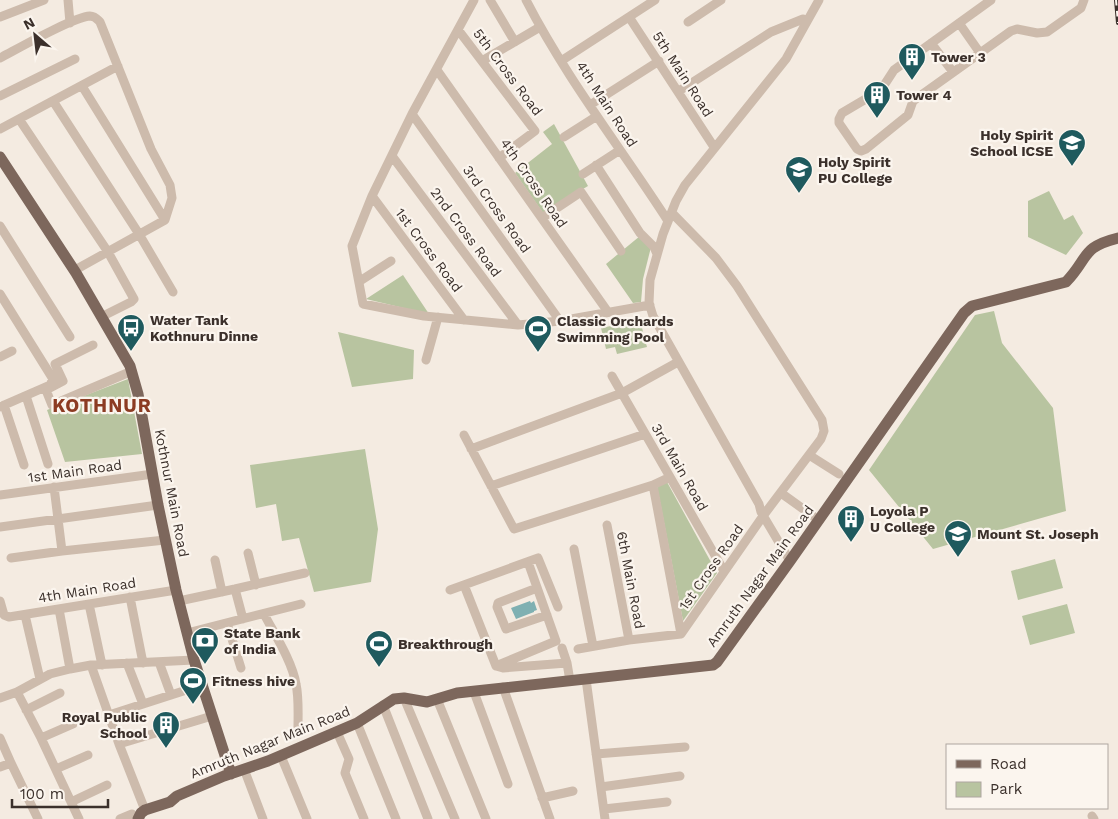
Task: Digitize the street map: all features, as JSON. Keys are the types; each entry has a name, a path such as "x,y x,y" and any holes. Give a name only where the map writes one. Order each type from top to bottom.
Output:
{"main road":[{"name":"Kothnur Main Road","path":"0,157 74,270 126,357 132,371 165,540 178,595 194,660 231,774"},
{"name":"Amruth Nagar Main Road","path":"134,817 137,808 143,805 177,796 281,756 357,723 394,699 404,698 421,702 457,693 503,687 713,665 790,562 964,313 972,306 1066,282 1088,251 1100,243 1118,238"},
{"name":"Amruth Nagar Main Road","path":"134,817 145,810 170,802 177,796"}],"street":[{"path":"0,17 44,0"},
{"path":"68,0 70,23"},
{"path":"474,0 459,31 412,114 372,196 352,246 363,304 424,316 518,325 560,321 647,305"},
{"path":"490,0 515,42"},
{"name":"4th Main Road","path":"526,0 540,27 590,106 668,217 716,258 737,286 822,420 824,431"},
{"path":"561,61 654,0"},
{"path":"688,22 721,0"},
{"path":"713,145 782,56 814,0"},
{"path":"790,562 756,507 649,318 645,279 668,217 672,199 681,182 786,59 819,0"},
{"path":"991,0 894,70 881,90 842,113 839,123 857,149 861,151 866,149 908,115 913,102 1011,31 1017,29 1037,33 1047,32 1081,8 1084,0"},
{"path":"0,58 70,23 89,16 96,17 100,22 151,149 170,185 172,198 165,220 74,270"},
{"name":"5th Main Road","path":"629,17 713,145"},
{"path":"679,91 771,32 803,19"},
{"path":"959,23 980,53"},
{"path":"482,61 540,27"},
{"name":"5th Cross Road","path":"459,31 535,131 499,158"},
{"path":"931,43 953,72"},
{"path":"0,96 75,59"},
{"path":"590,106 659,61"},
{"path":"0,130 118,66"},
{"name":"4th Cross Road","path":"437,70 608,312"},
{"path":"82,86 165,220"},
{"path":"54,101 139,234 173,292"},
{"name":"3rd Cross Road","path":"412,114 560,321"},
{"path":"564,138 597,116"},
{"path":"19,120 108,252 134,299 101,317"},
{"path":"583,174 620,150"},
{"name":"2nd Cross Road","path":"392,156 518,325"},
{"path":"596,165 640,232 655,250"},
{"path":"542,218 581,192 621,251"},
{"name":"1st Cross Road","path":"372,196 464,320"},
{"path":"0,226 70,337"},
{"path":"360,281 391,261"},
{"path":"0,294 53,379 50,385 2,406 24,465"},
{"path":"426,360 438,316"},
{"path":"93,345 55,364 63,381 46,390 52,405 132,371"},
{"path":"0,357 12,351"},
{"path":"471,448 622,393 676,363"},
{"name":"3rd Main Road","path":"612,376 724,571"},
{"path":"26,396 48,464"},
{"name":"1st Cross Road","path":"681,634 762,514 781,493 821,439 824,431"},
{"path":"491,486 645,434"},
{"path":"464,435 514,529 670,478"},
{"path":"809,455 839,474"},
{"name":"1st Main Road","path":"0,495 153,474"},
{"path":"578,649 629,640 681,634 653,485"},
{"path":"54,487 62,551"},
{"path":"781,493 813,516"},
{"path":"0,527 158,505"},
{"name":"6th Main Road","path":"606,526 629,640"},
{"path":"11,558 165,540"},
{"path":"574,549 593,646"},
{"path":"248,553 256,585"},
{"path":"450,590 538,558 558,607"},
{"path":"215,560 222,592"},
{"path":"496,666 556,641 528,562"},
{"name":"4th Main Road","path":"2,615 9,617 130,598 222,592 305,573"},
{"path":"464,585 496,666"},
{"path":"537,588 498,603 496,606 506,629 509,630 547,615"},
{"path":"235,590 243,619"},
{"path":"130,598 143,663"},
{"path":"0,601 2,615"},
{"path":"89,604 102,665"},
{"path":"188,633 301,604"},
{"path":"59,609 70,670"},
{"path":"25,614 40,679"},
{"path":"264,614 293,672 298,699 298,727"},
{"path":"227,623 241,668"},
{"path":"562,648 565,681"},
{"path":"0,698 17,692 50,674 91,665 194,660"},
{"path":"159,662 171,695"},
{"path":"496,666 503,668 563,663"},
{"path":"127,664 142,704"},
{"path":"91,665 143,805"},
{"path":"586,679 605,814 666,802"},
{"path":"109,715 202,685"},
{"path":"503,687 550,819"},
{"path":"17,692 79,819"},
{"path":"474,692 508,784"},
{"path":"26,710 60,693"},
{"path":"404,698 455,819"},
{"path":"437,699 486,819"},
{"path":"383,705 428,819"},
{"path":"119,744 212,716"},
{"path":"357,723 396,819"},
{"path":"41,738 73,724"},
{"path":"337,732 349,759 345,773 364,819"},
{"path":"0,738 38,819"},
{"path":"596,754 685,747"},
{"path":"56,769 88,755"},
{"path":"281,756 307,819"},
{"path":"0,767 11,763"},
{"path":"244,769 263,819"},
{"path":"601,787 680,776"},
{"path":"71,802 107,785"},
{"path":"542,798 573,791"},
{"path":"120,819 134,817"}],"green space":[{"path":"554,124 588,186 543,213 515,173 552,144 543,132"},
{"path":"1049,191 1064,220 1073,215 1083,233 1066,255 1028,237 1028,201"},
{"path":"640,236 651,247 643,279 641,302 633,303 606,264"},
{"path":"403,275 429,314 366,299"},
{"path":"994,311 1002,343 1053,408 1066,511 933,549 869,470 975,315"},
{"path":"640,320 647,347 617,354 615,347 606,349 601,328"},
{"path":"338,332 414,350 413,379 352,387"},
{"path":"128,379 142,454 65,462 47,410"},
{"path":"365,449 378,529 371,582 314,592 299,538 282,541 276,504 256,508 250,465"},
{"path":"667,482 717,573 683,621 657,486"},
{"path":"1055,559 1063,588 1018,600 1011,571"},
{"path":"1067,604 1075,633 1030,645 1022,616"}],"water":[{"path":"530,601 531,603 534,601 537,610 516,619 511,608"}],"railway":[{"path":"1116,0 1118,23"}],"place":[{"name":"Tower 3","path":"912,81"},
{"name":"Tower 4","path":"877,119"},
{"name":"Holy Spirit School ICSE","path":"1072,167"},
{"name":"Holy Spirit PU College","path":"799,194"},
{"name":"Water Tank Kothnuru Dinne","path":"131,352"},
{"name":"Classic Orchards Swimming Pool","path":"538,353"},
{"name":"Loyola P U College","path":"851,543"},
{"name":"Mount St. Joseph","path":"958,558"},
{"name":"State Bank of India","path":"205,665"},
{"name":"Breakthrough","path":"379,668"},
{"name":"Fitness hive","path":"193,705"},
{"name":"Royal Public School","path":"166,749"}],"district":[{"name":"KOTHNUR","path":"102,405"}]}
